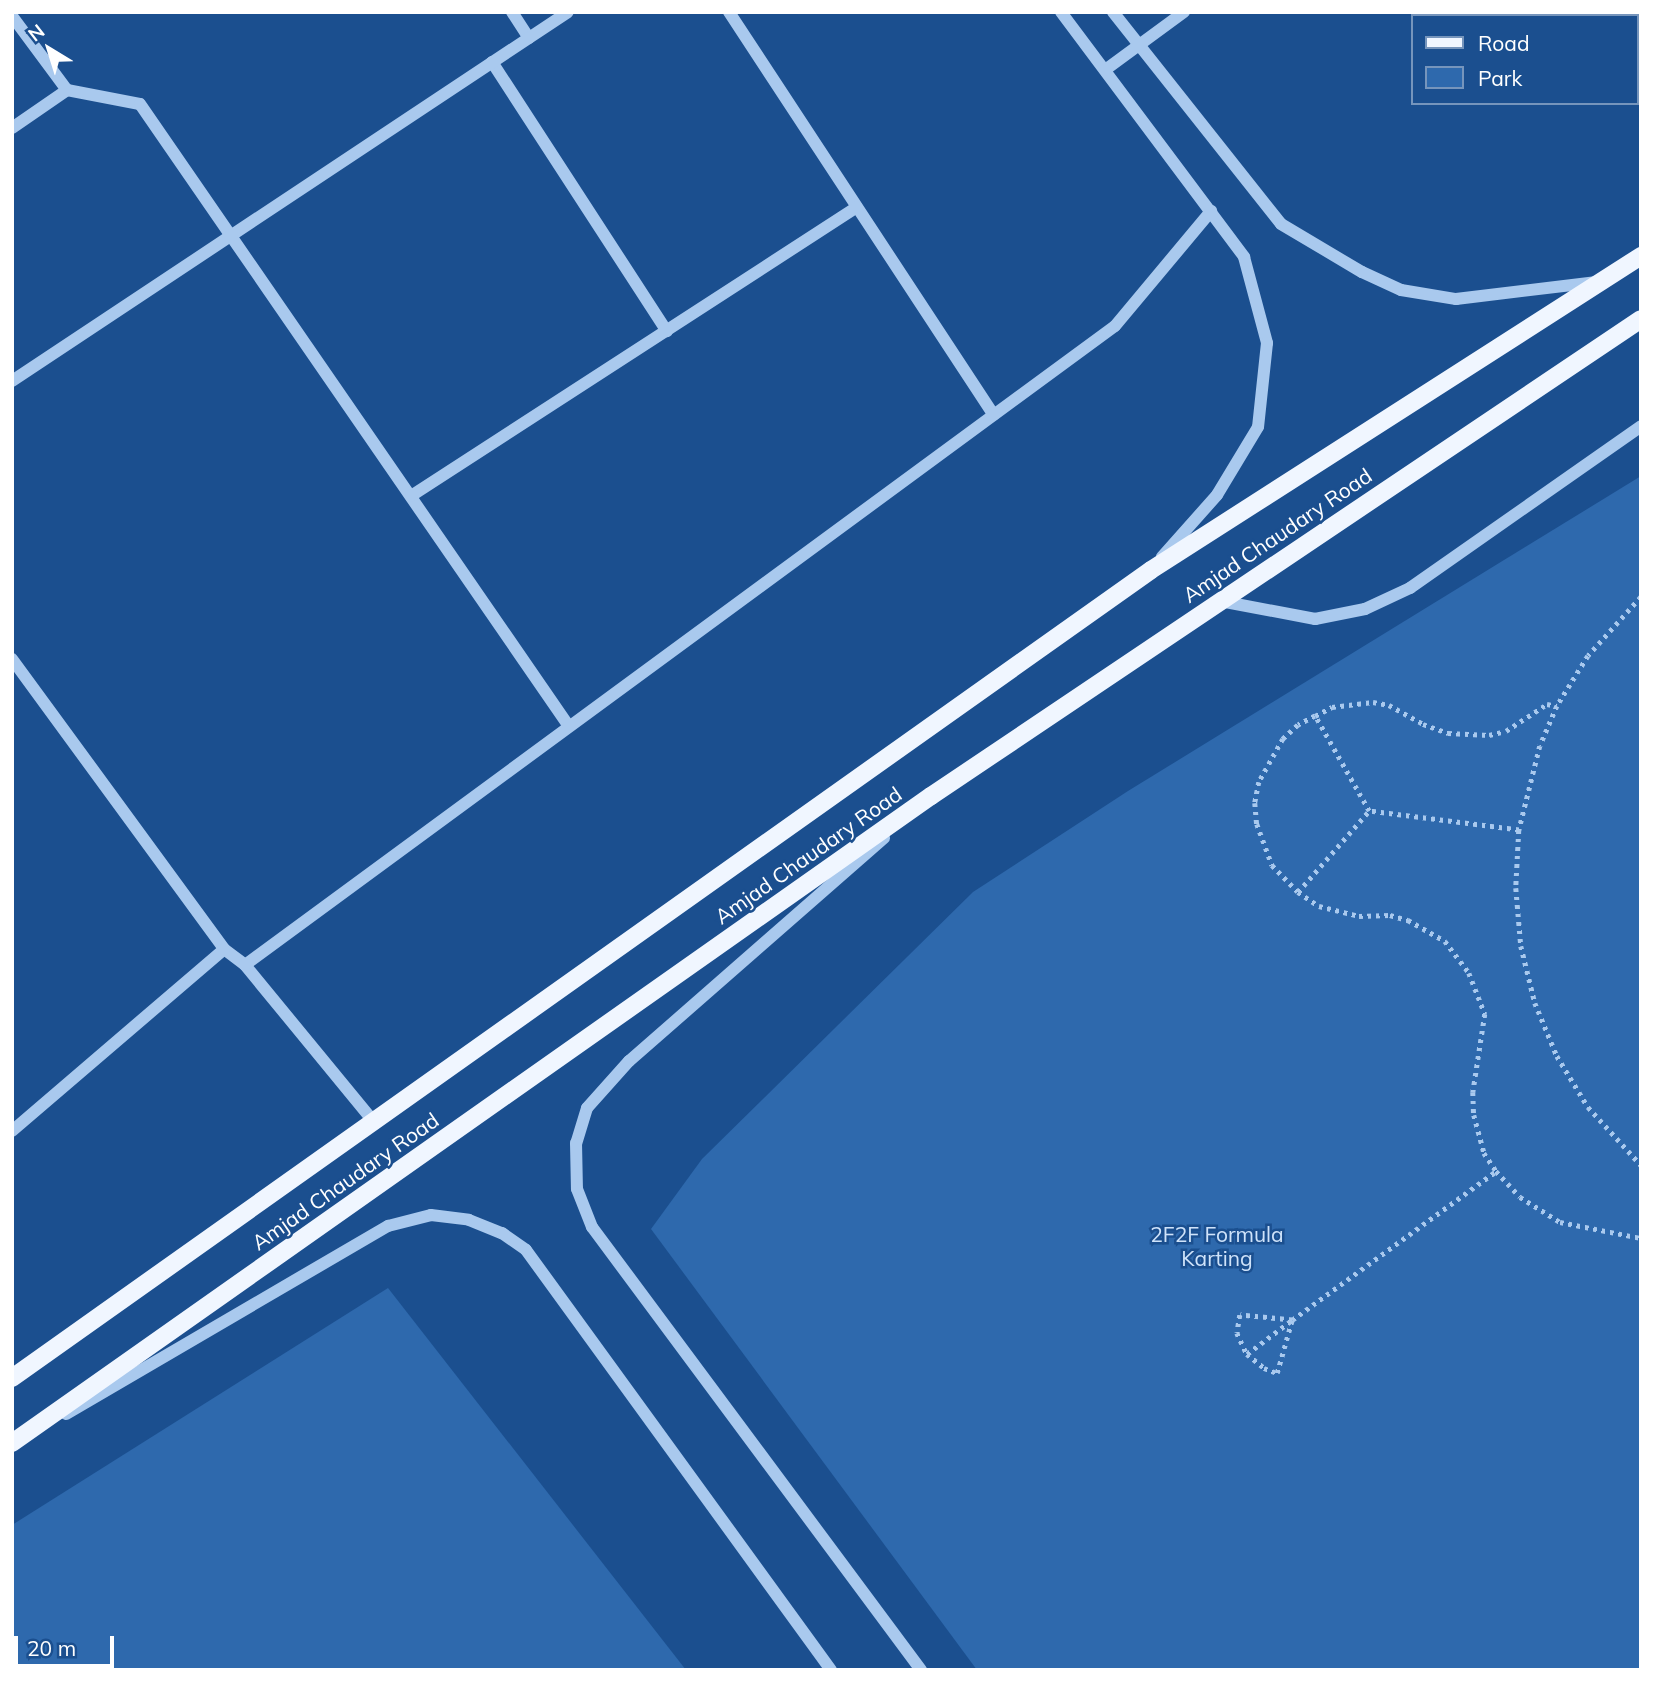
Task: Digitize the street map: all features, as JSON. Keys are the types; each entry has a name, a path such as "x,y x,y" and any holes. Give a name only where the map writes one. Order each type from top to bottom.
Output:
{"main road":[{"name":"Amjad Chaudary Road","path":"12,1378 1151,570 1641,256"},
{"name":"Amjad Chaudary Road","path":"12,1444 931,796 1641,319"}],"street":[{"path":"512,12 529,38"},
{"path":"12,381 568,12"},
{"path":"729,12 993,415"},
{"path":"1061,12 1244,257 1267,343 1258,427 1217,495 1151,570"},
{"path":"1113,12 1281,224 1362,272 1401,290 1456,299 1600,281"},
{"path":"1105,70 1184,12"},
{"path":"12,16 67,90 140,104 568,725"},
{"path":"492,62 667,331"},
{"path":"12,128 67,90"},
{"path":"411,496 857,207"},
{"path":"245,965 568,725 1115,326 1212,211"},
{"path":"1220,601 1315,619 1365,610 1410,588 1641,426"},
{"path":"12,659 224,949 245,965 375,1123"},
{"path":"921,1670 592,1227 577,1189 576,1143 587,1108 629,1061 931,796"},
{"path":"12,1132 224,949"},
{"path":"12,1444 388,1226 431,1215 469,1220 502,1233 526,1250 831,1670"}],"path":[{"path":"1641,597 1588,656 1557,706 1540,746 1519,830 1516,888 1520,935 1535,1003 1558,1056 1588,1107 1641,1165"},
{"path":"1557,706 1547,704 1506,731 1489,735 1448,733 1423,724 1389,705 1373,702 1332,707 1298,725 1276,749 1259,782 1255,803 1263,848 1272,865 1298,892 1319,906 1341,912 1359,916 1390,915 1408,920 1446,941 1459,957 1478,990 1485,1014 1472,1093 1474,1115 1484,1153 1496,1171 1520,1197 1560,1222 1641,1238"},
{"path":"1315,716 1369,811"},
{"path":"1369,811 1519,830"},
{"path":"1298,892 1369,811"},
{"path":"1247,1354 1496,1171"},
{"path":"1240,1315 1292,1320 1277,1373 1264,1368 1247,1354 1237,1333 1240,1315"}],"green space":[{"name":"2F2F Formula Karting","path":"1641,476 1641,1670 977,1670 651,1229 702,1159 973,892 1128,791"},
{"path":"388,1288 686,1670 12,1670 12,1525"}]}
